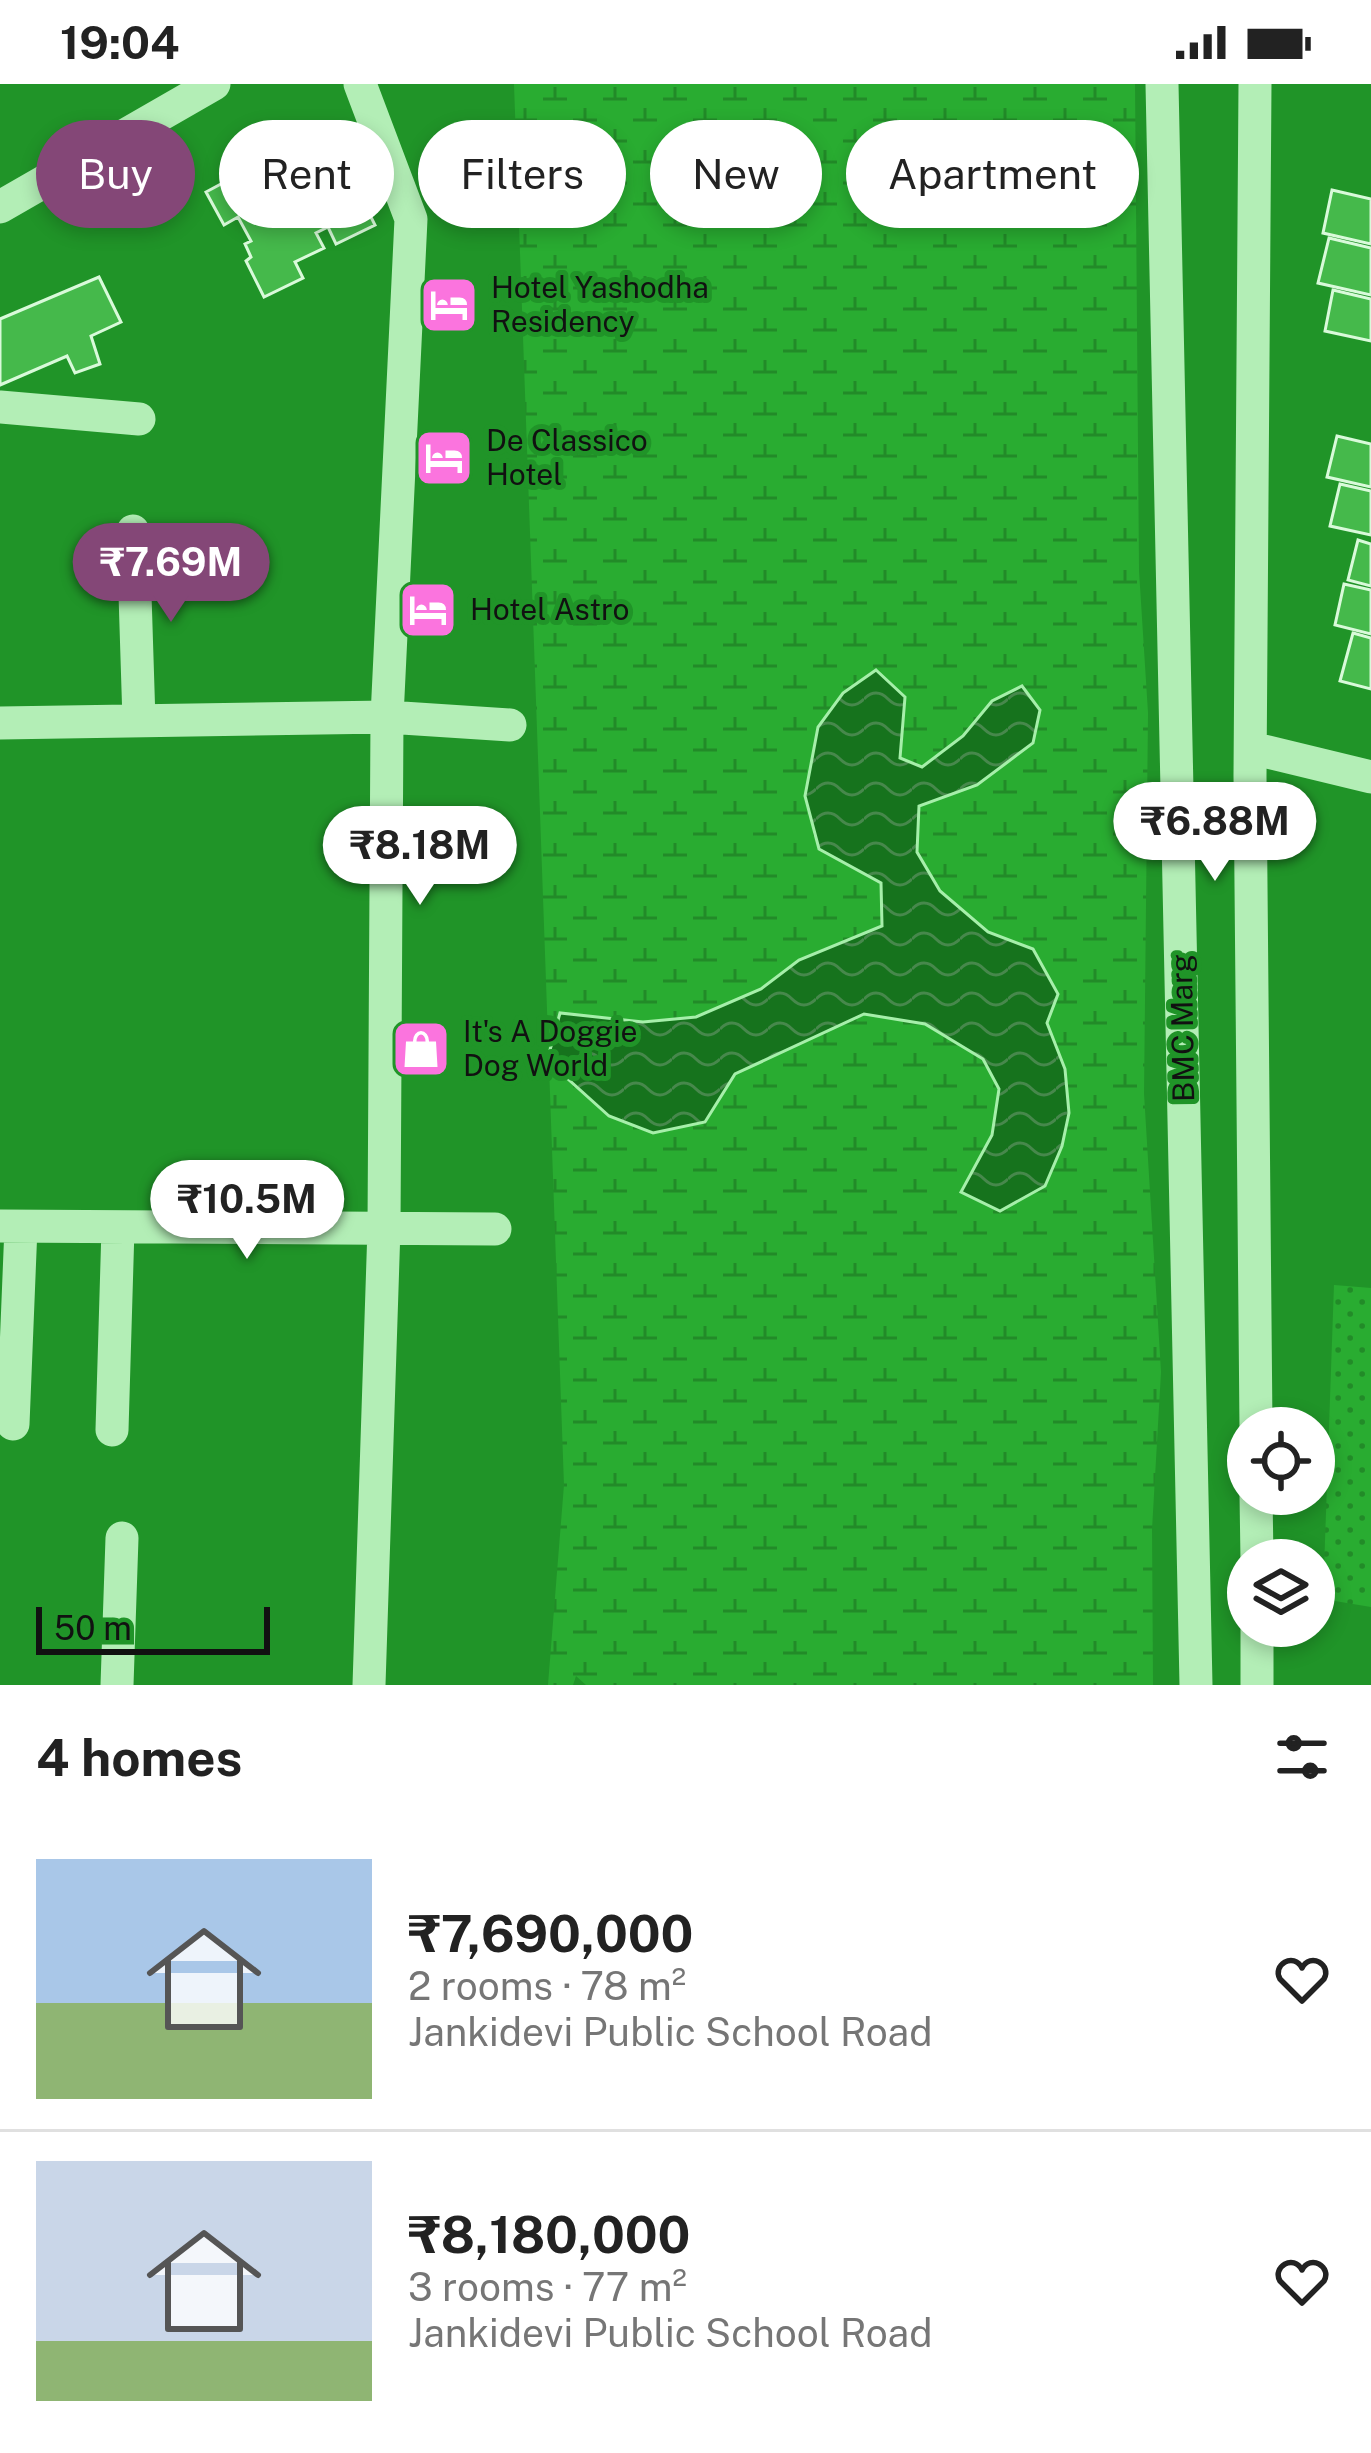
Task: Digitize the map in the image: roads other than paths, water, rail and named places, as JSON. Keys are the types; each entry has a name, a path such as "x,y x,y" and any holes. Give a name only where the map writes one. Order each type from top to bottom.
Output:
{"street":[{"path":"0,207 214,84"},
{"path":"360,84 411,219 387,717 383,1228 369,1685"},
{"name":"BMC Marg","path":"1162,84 1196,1685"},
{"path":"1256,84 1251,748 1256,1407"},
{"path":"0,406 140,419"},
{"path":"134,531 139,721"},
{"path":"0,723 387,717 510,725"},
{"path":"1251,748 1371,777"},
{"path":"13,1424 11,1227 495,1229"},
{"path":"112,1430 118,1228"},
{"path":"117,1685 122,1538"},
{"path":"1257,1647 1257,1685"}],"water":[{"path":"876,670 905,697 900,758 922,767 963,736 992,701 1022,686 1040,710 1033,743 977,785 919,806 917,852 940,891 988,932 1033,949 1058,994 1047,1023 1065,1069 1069,1113 1062,1146 1045,1186 1000,1211 961,1192 992,1135 999,1089 983,1059 925,1024 864,1014 735,1074 705,1122 653,1133 609,1116 568,1079 550,1050 560,1013 643,1022 696,1017 761,989 799,960 882,926 881,883 819,849 805,796 818,727 843,693"}],"place":[{"name":"Hotel Yashodha Residency","path":"449,305"},
{"name":"De Classico Hotel","path":"444,458"},
{"name":"Hotel Astro","path":"428,610"},
{"name":"It's A Doggie Dog World","path":"421,1049"}]}
